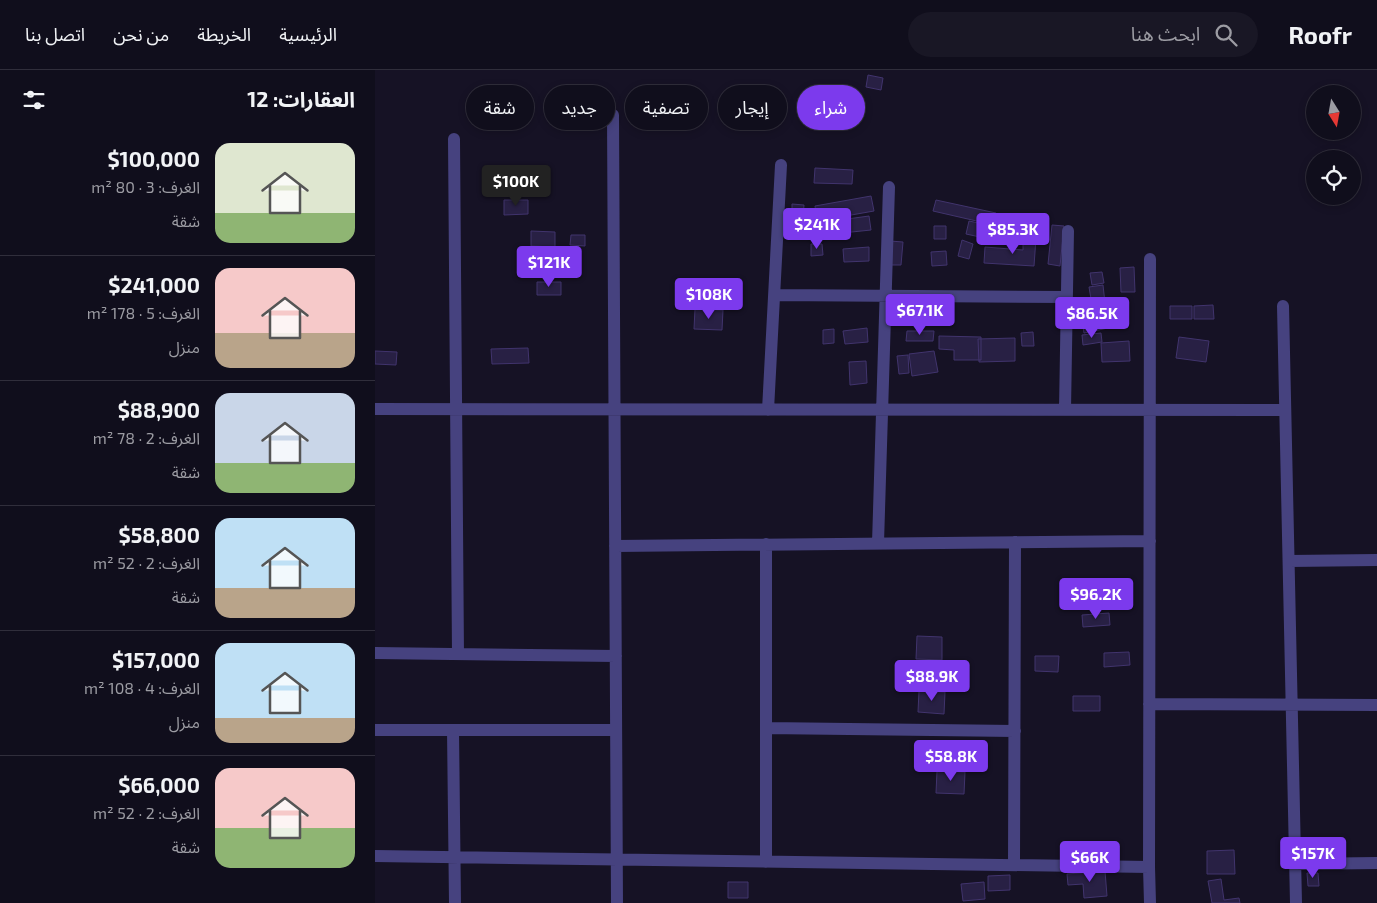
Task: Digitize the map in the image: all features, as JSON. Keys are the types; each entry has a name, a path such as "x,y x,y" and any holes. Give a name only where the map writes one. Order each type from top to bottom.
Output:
{"street":[{"path":"613,130 617,903"},
{"path":"454,138 458,654"},
{"path":"769,410 781,165"},
{"path":"878,543 889,188"},
{"path":"1065,410 1068,230"},
{"path":"1150,903 1151,259"},
{"path":"775,295 1067,297"},
{"path":"1283,306 1296,903"},
{"path":"375,409 1285,410"},
{"path":"615,546 1150,541"},
{"path":"1014,865 1015,542"},
{"path":"766,544 766,862"},
{"path":"1289,562 1377,560"},
{"path":"375,653 616,656"},
{"path":"1149,704 1377,705"},
{"path":"766,728 1015,731"},
{"path":"375,730 616,730"},
{"path":"453,730 455,903"},
{"path":"375,856 1149,867"},
{"path":"1295,864 1377,863"}],"building":[{"path":"868,75 883,78 881,90 866,87"},
{"path":"815,168 853,170 852,184 814,183"},
{"path":"871,196 874,211 817,221 815,206"},
{"path":"504,200 528,200 528,214 504,215"},
{"path":"936,200 996,213 994,225 933,211"},
{"path":"792,204 804,205 803,218 792,217"},
{"path":"869,216 871,230 842,233 840,220"},
{"path":"969,221 983,224 980,237 966,234"},
{"path":"1052,225 1064,226 1060,266 1048,264"},
{"path":"934,226 946,226 946,239 934,239"},
{"path":"531,231 555,232 555,247 531,246"},
{"path":"571,235 585,235 585,246 570,245"},
{"path":"1023,237 1036,238 1034,266 984,263 985,247 1023,250"},
{"path":"962,240 973,244 969,259 958,256"},
{"path":"890,241 903,242 901,265 889,265"},
{"path":"811,244 822,244 823,255 811,256"},
{"path":"869,247 869,261 844,262 843,249"},
{"path":"946,251 947,265 932,266 931,252"},
{"path":"1134,267 1135,292 1121,292 1120,268"},
{"path":"1102,272 1104,283 1092,285 1090,273"},
{"path":"537,282 561,282 561,295 537,295"},
{"path":"1103,285 1105,303 1092,305 1089,287"},
{"path":"1104,305 1108,328 1084,333 1080,309"},
{"path":"1213,305 1214,319 1194,319 1194,306"},
{"path":"1170,306 1192,306 1192,319 1170,319"},
{"path":"695,309 723,310 722,330 694,329"},
{"path":"867,328 868,342 845,344 843,331"},
{"path":"834,329 834,343 823,344 823,330"},
{"path":"907,331 934,331 933,341 906,341"},
{"path":"1033,332 1034,346 1022,346 1021,333"},
{"path":"1101,333 1102,342 1083,345 1082,335"},
{"path":"939,336 981,337 981,360 954,360 954,350 939,349"},
{"path":"1179,337 1209,341 1206,362 1176,358"},
{"path":"1015,338 1015,361 979,362 978,339"},
{"path":"1129,341 1130,361 1102,362 1101,343"},
{"path":"528,348 529,363 492,364 491,349"},
{"path":"375,351 397,352 396,365 375,364"},
{"path":"934,351 938,372 912,376 909,354"},
{"path":"908,355 909,373 899,374 897,356"},
{"path":"866,361 867,383 850,385 849,362"},
{"path":"1109,613 1110,625 1083,627 1082,615"},
{"path":"917,636 942,637 942,660 916,659"},
{"path":"1129,652 1130,665 1104,667 1104,653"},
{"path":"1035,656 1059,656 1058,672 1035,671"},
{"path":"919,691 945,692 944,714 918,712"},
{"path":"1073,696 1100,696 1100,711 1073,711"},
{"path":"937,771 965,772 964,794 936,793"},
{"path":"1234,850 1235,874 1207,874 1207,851"},
{"path":"1105,871 1107,896 1084,898 1083,884 1068,885 1067,874"},
{"path":"1307,873 1318,873 1319,886 1308,886"},
{"path":"1010,875 1010,890 988,891 988,876"},
{"path":"1221,879 1224,900 1239,898 1240,903 1212,903 1208,881"},
{"path":"728,882 748,882 748,898 728,898"},
{"path":"984,882 985,899 963,901 961,884"}]}
